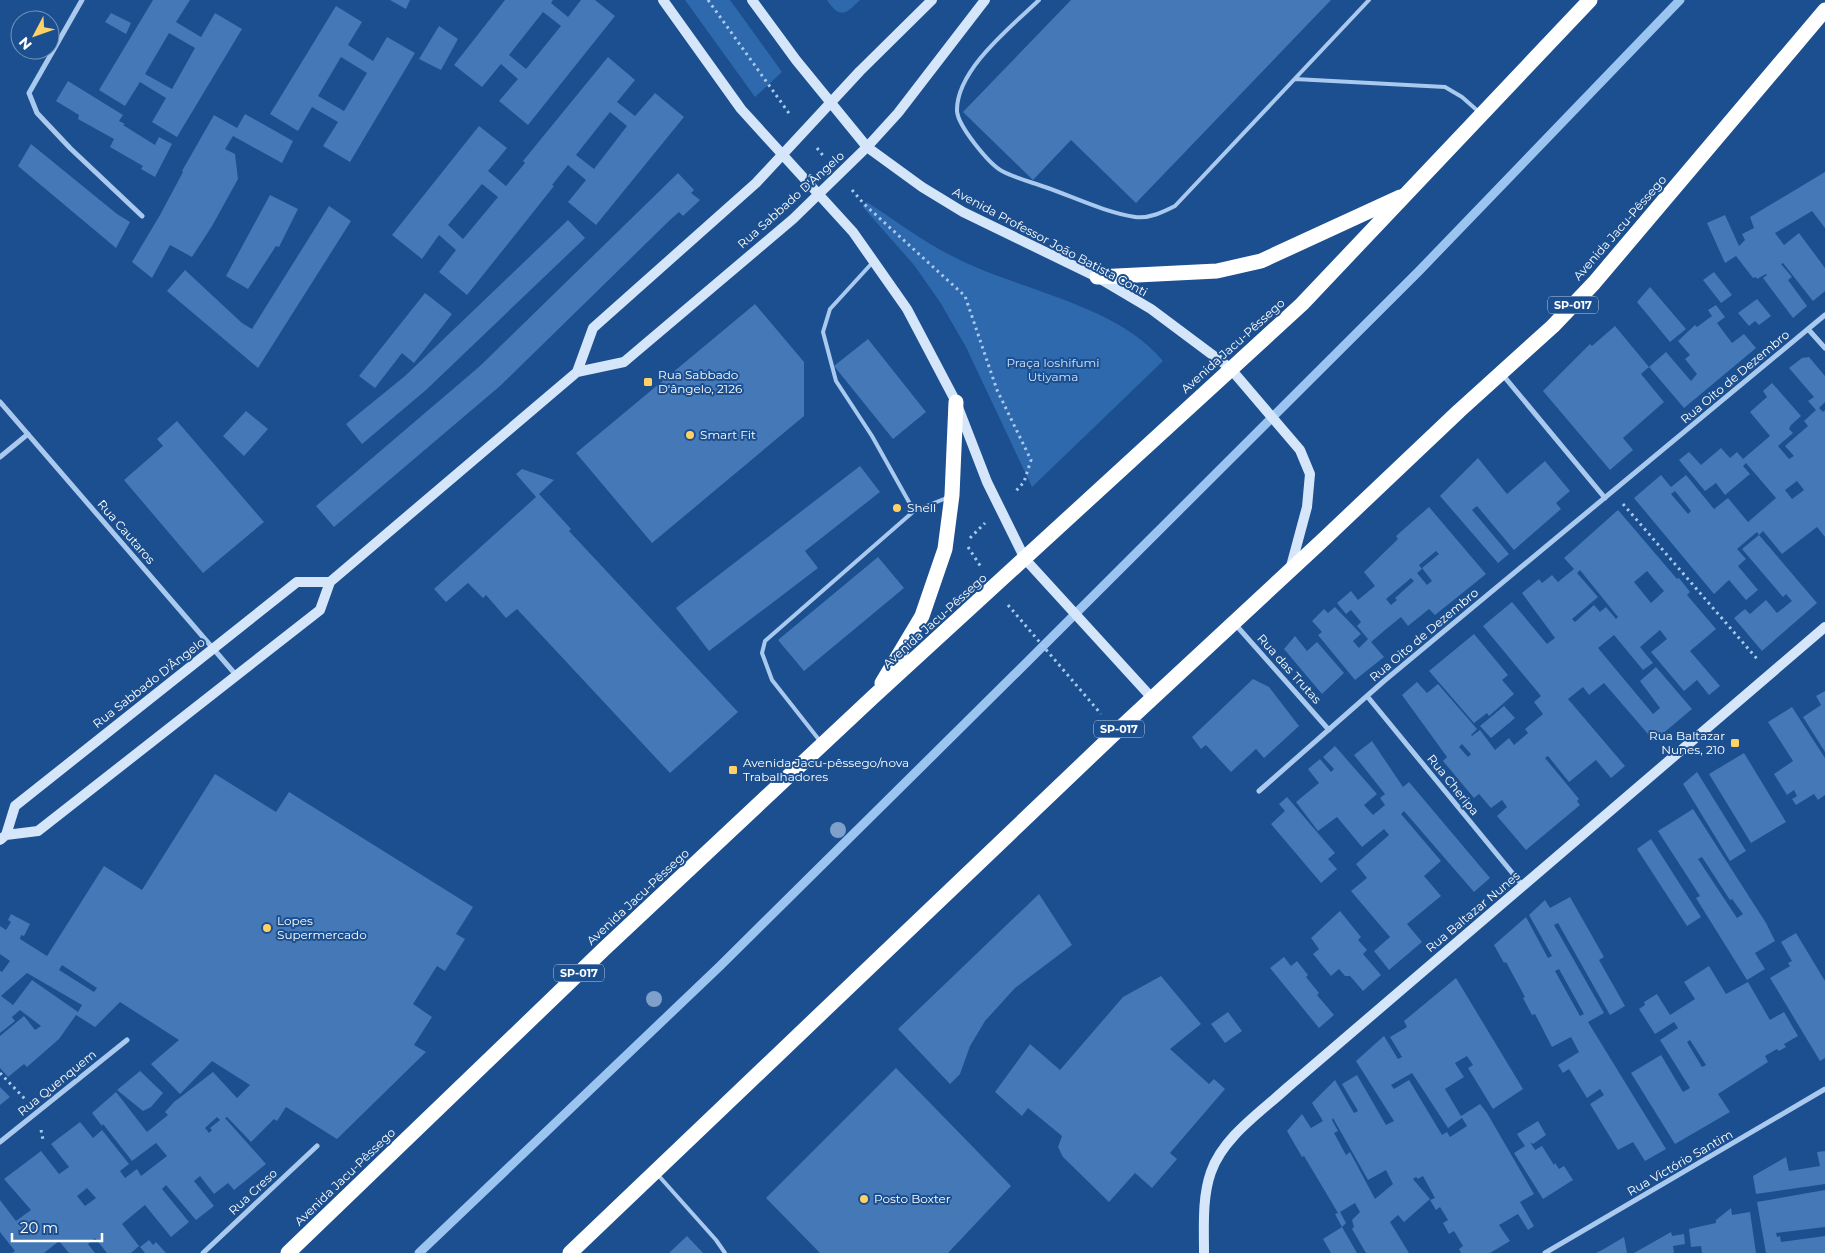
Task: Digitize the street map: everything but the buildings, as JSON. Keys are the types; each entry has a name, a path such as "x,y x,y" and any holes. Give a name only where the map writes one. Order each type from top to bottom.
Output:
{"highway":[{"name":"Avenida Jacu-Pêssego","path":"288,1253 597,956 822,744 1302,304 1590,0"},
{"name":"Avenida Jacu-Pêssego","path":"570,1253 1152,698 1459,411 1553,326 1594,283 1825,10"},
{"path":"1097,277 1216,271 1261,261 1408,193"},
{"path":"873,697 922,616 945,549 952,495 956,402"}],"street":[{"path":"82,0 29,94 37,113 70,148 142,216"},
{"path":"663,0 741,110 853,232 906,309 956,402 987,482 1025,559 1152,698"},
{"name":"Avenida Professor João Batista Conti","path":"752,0 867,147 922,187 963,212 1097,277 1151,309 1230,368 1256,395 1300,450 1310,474 1309,494 1303,524 1289,571"},
{"path":"578,372 593,328 756,183 860,71 932,0"},
{"name":"Rua Sabbado D'Ângelo","path":"3,837 38,831 320,610 330,582 578,372 624,362 819,194 867,147 898,113 985,0"},
{"name":"Rua Oito de Dezembro","path":"1259,791 1367,696 1825,315"},
{"path":"1808,329 1825,348"},
{"path":"1502,374 1605,498"},
{"name":"Rua Cautaros","path":"0,402 236,675"},
{"path":"0,456 28,434"},
{"name":"Rua Sabbado D'Ângelo","path":"3,837 15,806 297,582 330,582"},
{"name":"Rua das Trutas","path":"1234,623 1330,730"},
{"name":"Rua Baltazar Nunes","path":"1204,1253 1204,1218 1211,1173 1227,1144 1288,1087 1825,627"},
{"name":"Rua Cheripa","path":"1367,696 1523,886"},
{"name":"Rua Quenquem","path":"0,1142 127,1040"},
{"name":"Rua Victório Santim","path":"1545,1253 1825,1089"},
{"name":"Rua Creso","path":"202,1253 317,1146"}],"lane":[{"path":"1039,0 998,39 970,72 962,90 957,112 982,154 1002,171 1136,217 1156,215 1175,206 1369,0"},
{"path":"1295,79 1445,87 1462,97 1482,115"},
{"path":"873,262 830,309 823,332 836,381 872,436 914,511"},
{"path":"822,744 772,680 762,653 765,641 914,511 952,495"},
{"path":"654,1172 716,1240 725,1253"}],"path":[{"path":"708,0 786,110"},
{"path":"864,204 965,296 997,390 1031,460 1024,482"},
{"path":"1612,492 1771,675"},
{"path":"1020,621 1116,732"}],"green space":[{"path":"685,0 730,0 782,72 755,97"},
{"path":"827,0 860,0 843,13 836,10"},
{"name":"Praça Ioshifumi Utiyama","path":"867,202 914,234 951,256 1070,302 1122,327 1144,342 1163,361 1032,487 966,347 940,302 914,265 863,207"}],"waterway":[{"path":"419,1253 720,966 1015,674 1419,271 1680,0"}],"place":[{"name":"Rua Sabbado D'ângelo, 2126","path":"648,382"},
{"name":"Smart Fit","path":"690,435"},
{"name":"Shell","path":"897,508"},
{"name":"Rua Baltazar Nunes, 210","path":"1735,743"},
{"name":"Avenida Jacu-pêssego/nova Trabalhadores","path":"733,770"},
{"name":"Lopes Supermercado","path":"267,928"},
{"name":"Posto Boxter","path":"864,1199"}]}
